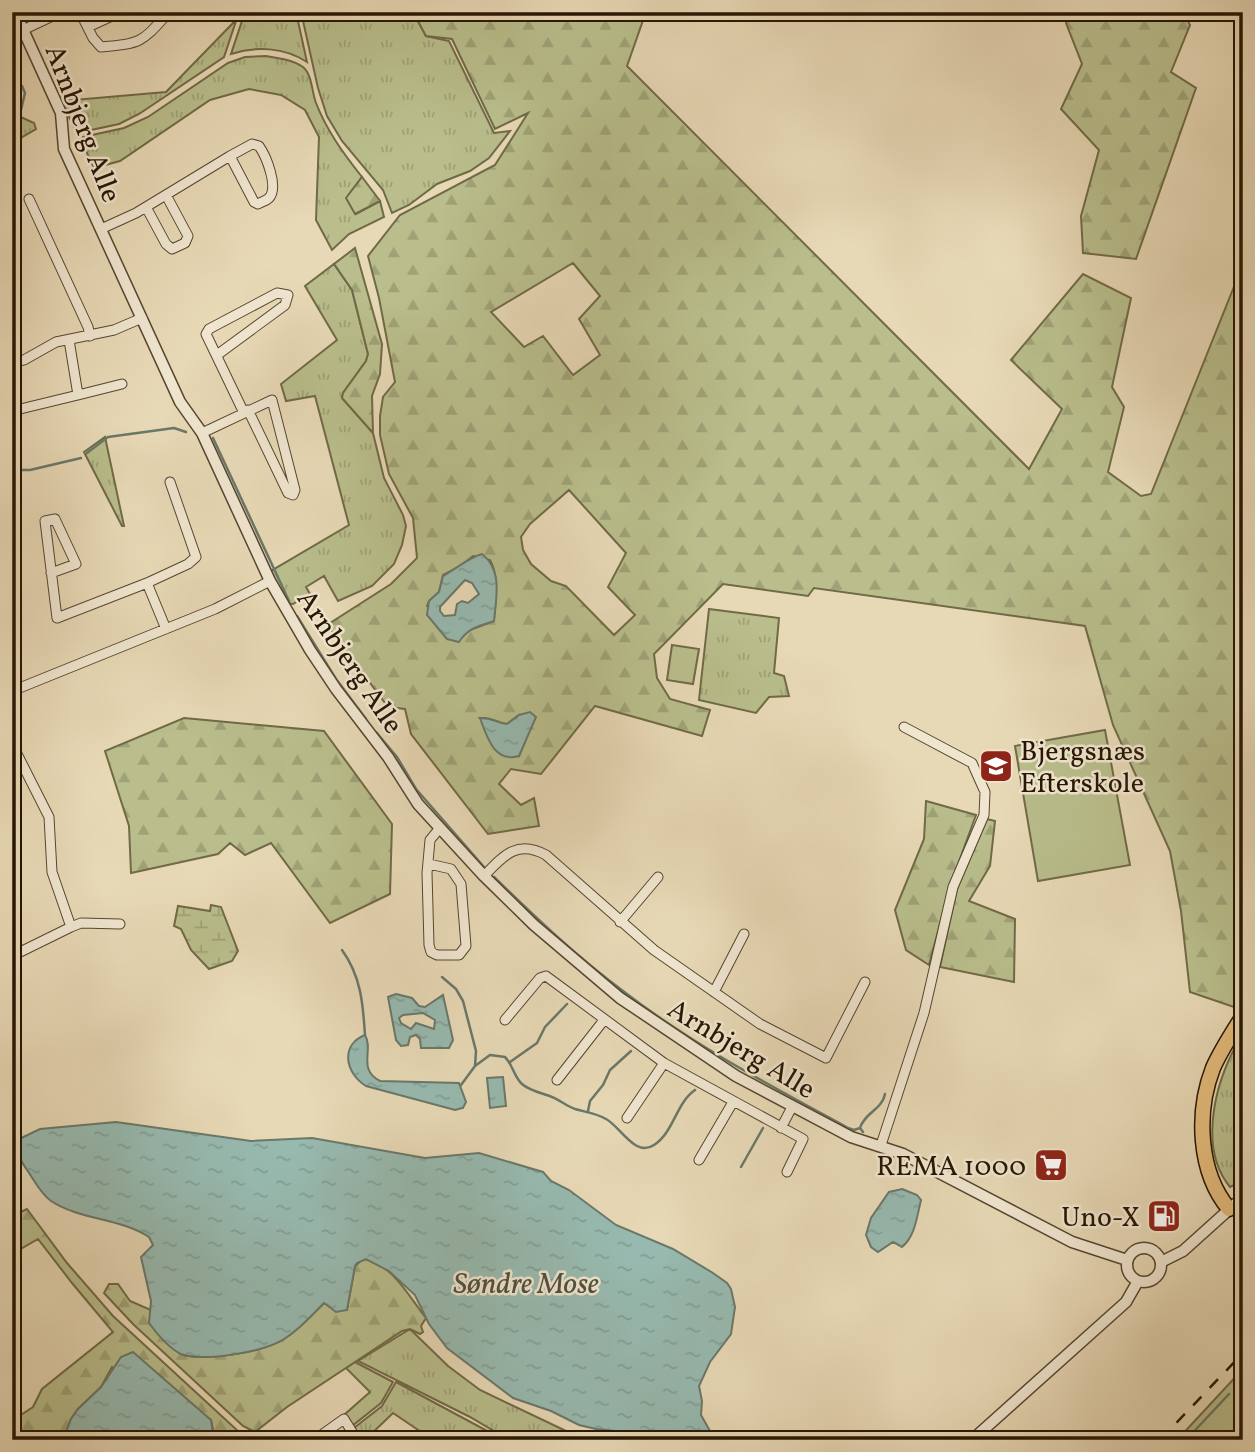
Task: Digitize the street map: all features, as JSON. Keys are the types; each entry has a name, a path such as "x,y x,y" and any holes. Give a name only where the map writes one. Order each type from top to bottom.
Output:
{"main road":[{"path":"1229,1209 1223,1203 1211,1175 1205,1154 1202,1118 1213,1069 1243,1016"}],"street":[{"name":"Arnbjerg Alle","path":"15,12 61,113 64,149 180,402 202,433 270,581 336,690 439,829 534,925 620,998 736,1076 851,1137 903,1154 1072,1242 1128,1260"},
{"path":"23,30 61,12"},
{"path":"80,12 93,38 101,47 134,44 147,37 169,12"},
{"path":"88,27 121,12"},
{"path":"1236,12 1243,18"},
{"path":"101,229 146,207 230,156 253,144 259,146 271,168 269,198 258,204 254,202 230,156"},
{"path":"146,207 166,244 172,249 184,243 188,236 166,195"},
{"path":"29,199 90,336"},
{"path":"202,433 246,412 272,400 295,490 293,495 288,493 246,412 206,334 209,329 277,293 288,295 285,305 217,355"},
{"path":"12,363 24,360 56,342 114,330 142,318"},
{"path":"69,340 78,396"},
{"path":"12,411 122,384"},
{"path":"51,573 76,564 55,519 45,521 51,573 57,618 188,564 196,557 170,482"},
{"path":"12,691 166,629 234,600 270,581"},
{"path":"147,583 166,629"},
{"path":"881,1145 924,1013 953,887 984,815 985,792 972,763 904,727"},
{"path":"12,744 15,757 49,817 52,872 71,927"},
{"path":"429,864 451,869 461,884 466,946 459,955 437,955 429,946 427,873 430,840 439,829"},
{"path":"484,876 508,854 524,848 546,855 654,950 761,1024 826,1058 865,982"},
{"path":"620,922 658,877"},
{"path":"12,956 81,923 120,924"},
{"path":"714,992 744,934"},
{"path":"505,1020 540,978 546,976 664,1063 803,1139 786,1172"},
{"path":"557,1080 604,1020"},
{"path":"627,1118 664,1063"},
{"path":"699,1160 733,1102"},
{"path":"781,1128 792,1107"},
{"path":"1161,1262 1152,1250 1142,1247 1133,1251 1128,1260 1129,1273 1138,1281 1148,1281 1156,1276 1161,1262 1183,1251 1243,1197"},
{"path":"972,1440 1126,1302 1138,1281"},
{"path":"328,1440 323,1434 344,1419 357,1440"}],"green space":[{"path":"230,12 239,12 224,57 139,114 119,124 77,133 61,101 166,92 234,22"},
{"path":"245,12 296,12 307,62 289,53 270,49 231,54"},
{"path":"301,12 413,12 426,36 449,41 494,133 510,131 489,158 470,171 437,184 409,205 392,213 383,190 342,141 327,116"},
{"path":"413,12 646,12 627,66 1029,469 1062,409 1011,360 1083,274 1131,298 1112,387 1124,407 1108,472 1141,496 1151,494 1243,264 1243,998 1237,1008 1190,992 1181,911 1170,851 1113,725 1085,626 814,588 808,596 723,584 654,654 657,678 670,699 710,710 702,736 595,706 541,774 511,769 499,784 521,805 534,798 539,826 488,834 411,734 405,709 388,707 327,625 391,584 417,558 413,518 389,474 380,435 383,397 395,382 368,256 400,215 495,165 528,113 495,129 452,39 426,36","holes":["573,263 600,296 579,319 600,355 573,375 543,336 524,347 491,312","569,490 626,553 608,587 635,615 614,635 566,586 551,581 531,564 523,550 521,537 530,524","473,556 490,560 496,582 494,621 465,632 427,606 439,592 443,575","519,715 525,742 519,756 480,718 507,724"]},
{"path":"1071,12 1183,12 1190,25 1171,72 1196,88 1136,259 1083,253 1081,216 1099,150 1061,109 1082,64 1066,23"},
{"path":"266,56 290,61 306,70 325,123 362,177 348,196 356,214 380,201 384,217 349,234 332,250 316,220 319,137 305,110 281,95 249,89 210,100 120,161 94,168 81,140 83,137 124,128 148,117 228,63 245,57"},
{"path":"12,113 34,123 36,129 12,143"},
{"path":"362,177 380,201 355,214 346,198"},
{"path":"355,248 382,344 380,374 372,396 373,433 342,398 368,354 352,290 334,264"},
{"path":"334,264 352,290 368,354 342,398 373,433 384,478 406,526 394,564 372,586 338,601 324,576 306,587 310,594 293,604 287,603 271,571 349,525 315,396 286,401 281,384 337,340 305,286"},
{"path":"105,437 124,526 84,452"},
{"path":"709,609 779,618 774,673 784,676 789,696 769,697 756,713 699,700"},
{"path":"672,645 699,649 693,684 667,680"},
{"path":"184,718 324,731 392,824 390,894 330,923 271,843 245,855 230,843 218,854 131,873 129,826 105,751"},
{"path":"1105,730 1130,865 1038,881 1015,746"},
{"path":"926,801 976,815 950,886 929,965 906,950 895,910 924,839"},
{"path":"987,819 995,821 990,866 969,901 1015,919 1014,982 940,967 957,889"},
{"path":"211,905 221,907 238,951 232,961 209,969 191,950 181,929 174,926 178,906 210,911"},
{"path":"1243,1034 1243,1181 1230,1187 1220,1170 1212,1131 1218,1089"},
{"path":"27,1209 67,1263 113,1316 238,1431 215,1439 211,1420 112,1367 101,1387 71,1419 63,1440 12,1440 13,1420 33,1407 42,1389 113,1332 38,1239 12,1254 12,1216"},
{"path":"363,1259 382,1267 399,1282 426,1318 421,1326 423,1332 420,1334 410,1329 402,1331 287,1407 255,1432 243,1426 133,1324 104,1293 109,1284 118,1284 130,1301 151,1310 150,1318 155,1329 181,1354 207,1357 235,1354 263,1348 284,1339 324,1303 347,1310 355,1266"},
{"path":"410,1329 448,1366 480,1390 585,1440 509,1440 470,1417 358,1361"},
{"path":"355,1362 393,1382 381,1403 352,1426 344,1415 370,1392 346,1368"},
{"path":"1241,1371 1241,1440 1177,1440"},
{"path":"396,1382 504,1440 433,1440 393,1413 367,1438 364,1435 359,1436 354,1428 382,1406"}],"water":[{"path":"482,554 489,561 496,576 494,621 470,631 459,642 447,639 427,615 429,601 439,592 443,576","holes":["465,580 472,583 479,594 468,603 462,601 457,604 455,615 444,616 440,607"]},
{"path":"530,712 536,717 519,756 503,756 493,747 480,718 507,724 519,715"},
{"path":"396,994 412,998 419,1006 425,1007 443,995 453,1040 449,1048 421,1048 420,1039 416,1035 410,1037 408,1045 401,1046 396,1040 388,997","holes":["423,1013 435,1020 434,1029 416,1023 411,1029 401,1023 399,1018 403,1015"]},
{"path":"365,1035 369,1071 373,1076 380,1081 459,1083 466,1102 463,1108 455,1110 366,1086 353,1074 348,1059 352,1045"},
{"path":"503,1077 506,1106 490,1108 487,1078"},
{"name":"Søndre Mose","path":"116,1122 251,1141 312,1138 425,1158 479,1153 543,1172 551,1181 569,1190 616,1225 673,1249 713,1273 731,1289 735,1307 731,1334 710,1362 699,1386 701,1415 715,1440 671,1440 653,1435 596,1429 579,1425 551,1411 513,1398 447,1348 429,1324 415,1295 389,1271 366,1259 355,1266 347,1310 336,1312 324,1303 284,1339 263,1348 207,1357 179,1353 165,1342 149,1323 151,1301 141,1257 153,1245 149,1237 126,1226 74,1212 51,1201 38,1187 16,1149 15,1141 40,1129"},
{"path":"902,1189 917,1195 921,1200 913,1232 902,1247 893,1242 878,1252 871,1247 866,1235 871,1218 889,1192"},
{"path":"133,1352 211,1420 214,1440 63,1440 78,1409 101,1387 121,1357"}],"waterway":[{"path":"21,110 25,93 22,86"},
{"path":"12,128 17,127 19,119"},
{"path":"87,453 108,437 174,428 186,432"},
{"path":"213,438 289,601"},
{"path":"12,470 30,470 81,458"},
{"path":"297,616 336,679 366,719"},
{"path":"376,732 397,757 416,789 484,867"},
{"path":"494,877 573,951 650,1011 761,1080 848,1128 860,1128 863,1132"},
{"path":"342,950 357,980 365,1035"},
{"path":"442,977 456,989 463,1001 476,1051 475,1066 461,1085"},
{"path":"510,1062 537,1043 545,1027 567,1004"},
{"path":"588,1111 590,1101 603,1085 610,1070 631,1051"},
{"path":"475,1066 490,1055 505,1057 525,1086 572,1108 602,1117 628,1140 647,1148 666,1133 683,1102 695,1090"},
{"path":"860,1128 881,1104 885,1094"},
{"path":"741,1167 763,1128"},
{"path":"1186,1440 1229,1394"}],"railway":[{"path":"1160,1440 1243,1353"}],"place":[{"name":"Bjergsnæs Efterskole","path":"996,766"},
{"name":"REMA 1000","path":"1051,1165"},
{"name":"Uno-X","path":"1164,1216"}]}
